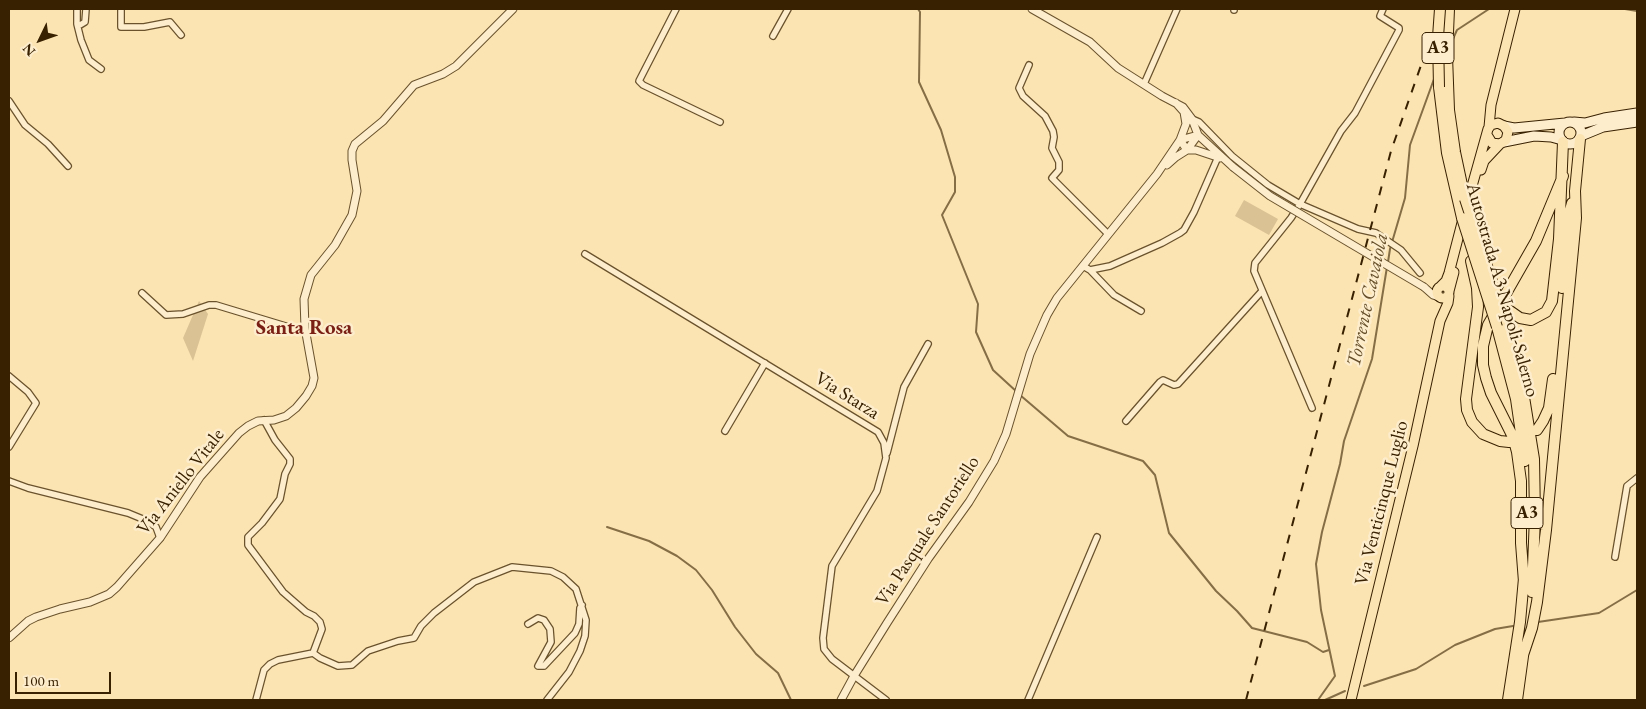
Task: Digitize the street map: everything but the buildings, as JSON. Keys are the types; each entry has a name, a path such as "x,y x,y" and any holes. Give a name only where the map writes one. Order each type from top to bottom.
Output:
{"highway":[{"name":"Autostrada A3 Napoli-Salerno","path":"1440,9 1438,37 1443,85 1460,176 1469,211 1482,239 1501,293 1524,397 1535,475 1534,574 1516,700"},
{"name":"Autostrada A3 Napoli-Salerno","path":"1449,9 1442,126 1454,192 1497,327 1516,399 1525,462 1527,499 1524,582 1508,700"},
{"path":"1523,656 1532,628 1537,602 1546,530 1576,218 1575,191 1581,138"},
{"path":"1506,313 1530,320 1546,312 1552,301 1559,238 1563,141"},
{"path":"1524,582 1521,543 1521,481 1517,452 1513,437 1491,392 1482,366 1482,346 1488,325 1536,241 1563,176"},
{"path":"1537,430 1549,408 1568,217 1575,191"},
{"name":"A3","path":"1466,233 1478,296 1466,399 1467,410 1472,422 1483,434 1500,441 1509,442"}],"main road":[{"path":"1443,293 1470,187 1488,131 1491,105 1515,9"},
{"path":"1496,89 1495,112 1497,120 1508,132 1508,136 1502,143"},
{"path":"1488,131 1498,123 1514,128 1585,123 1637,113"},
{"path":"1488,131 1492,143 1502,143 1534,136 1551,137 1571,144 1578,142 1581,138 1602,127 1637,122"},
{"path":"1568,123 1581,129 1581,138"},
{"path":"1563,141 1559,135 1560,130 1568,123"},
{"name":"Via Venticinque Luglio","path":"1351,700 1413,446 1442,314 1443,293 1484,161 1502,143"}],"street":[{"path":"77,9 80,40 89,60 101,70"},
{"path":"77,24 80,25 85,22 86,9"},
{"path":"121,9 121,27 170,22 181,35"},
{"name":"Via Aniello Vitale","path":"9,638 28,621 36,617 60,608 80,605 109,594 125,580 160,538 200,477 240,433 248,426 264,420 274,420 286,416 296,408 312,386 314,378 305,328 304,299 311,275 335,245 352,215 357,192 352,160 352,151 355,144 383,121 414,85 442,74 456,66 513,9"},
{"path":"676,9 639,81 642,85 720,122"},
{"path":"773,36 788,9"},
{"path":"1032,9 1090,42 1118,68 1176,103 1198,135 1220,158 1270,196 1424,287 1433,295 1443,293"},
{"path":"1144,84 1176,9"},
{"path":"1312,408 1254,271 1255,263 1300,204 1341,131 1355,113 1399,30 1399,28 1380,16 1383,9"},
{"path":"1029,65 1019,88 1023,96 1045,116 1052,131 1054,137 1052,148 1059,162 1059,170 1052,178 1108,234"},
{"path":"9,101 25,125 48,144 68,166"},
{"path":"1189,122 1199,122 1232,156 1268,185 1300,204 1353,227 1376,233 1395,246 1420,273"},
{"path":"1157,174 1180,140 1189,122"},
{"path":"1180,140 1198,135 1207,130"},
{"path":"1157,174 1187,150 1198,135"},
{"path":"1180,140 1187,150"},
{"path":"1187,150 1196,150 1220,158"},
{"path":"1087,268 1110,266 1162,243 1184,230 1220,158"},
{"name":"Via Pasquale Santoriello","path":"841,700 854,676 928,559 980,485 994,461 1006,434 1030,354 1047,315 1057,298 1087,268 1108,234 1157,174"},
{"name":"Via Starza","path":"585,254 878,432 884,443 886,458"},
{"path":"1087,268 1114,295 1140,310"},
{"path":"1126,421 1160,382 1163,380 1174,385 1178,384 1262,291"},
{"path":"142,293 166,315 183,314 216,305 289,327 305,328"},
{"path":"886,700 832,659 824,649 825,613 832,566 877,491 904,387 928,344"},
{"path":"725,431 765,363"},
{"path":"9,376 28,392 36,403 9,447"},
{"path":"264,420 275,440 290,459 290,464 285,474 280,499 262,524 248,538 248,545 283,592 320,622 322,629 312,652"},
{"path":"1615,557 1627,486 1637,478"},
{"path":"9,480 37,490 137,516 156,527 160,538"},
{"path":"1028,700 1097,537"},
{"path":"312,652 338,666 352,665 368,651 414,638 421,626 434,613 474,582 512,567 551,571 563,577 576,589 586,620 585,636 580,651 569,672 547,700"},
{"path":"528,624 538,618 544,620 550,629 551,642 538,666 544,666 575,633 582,605"},
{"path":"256,700 264,670 270,664 278,660 312,652"}],"shaded area":[{"path":"1244,200 1278,219 1269,235 1235,216"},
{"path":"199,301 208,314 193,361 183,338"}],"waterway":[{"path":"918,9 920,12 919,82 941,130 955,177 955,192 942,215 978,304 976,332 993,370 1017,392"},
{"name":"Torrente Cavaiola","path":"1452,41 1457,30 1489,9"},
{"path":"1625,9 1637,11"},
{"name":"Torrente Cavaiola","path":"1388,262 1405,198 1410,145 1434,79"},
{"name":"Torrente Cavaiola","path":"1318,700 1335,676 1321,610 1316,564 1344,441 1372,359 1387,267"},
{"path":"1020,395 1068,436 1143,461 1155,475 1169,533 1216,591 1252,628 1307,642 1323,652 1329,650"},
{"path":"607,527 649,541 677,556 696,570 756,654 778,673 791,700"},
{"path":"1538,622 1599,613 1637,590"},
{"path":"1364,686 1416,669 1455,645 1495,629 1513,626"},
{"path":"1325,700 1345,691"}],"railway":[{"path":"1246,700 1391,151 1426,51"}],"district":[{"name":"Santa Rosa","path":"304,328"}]}
